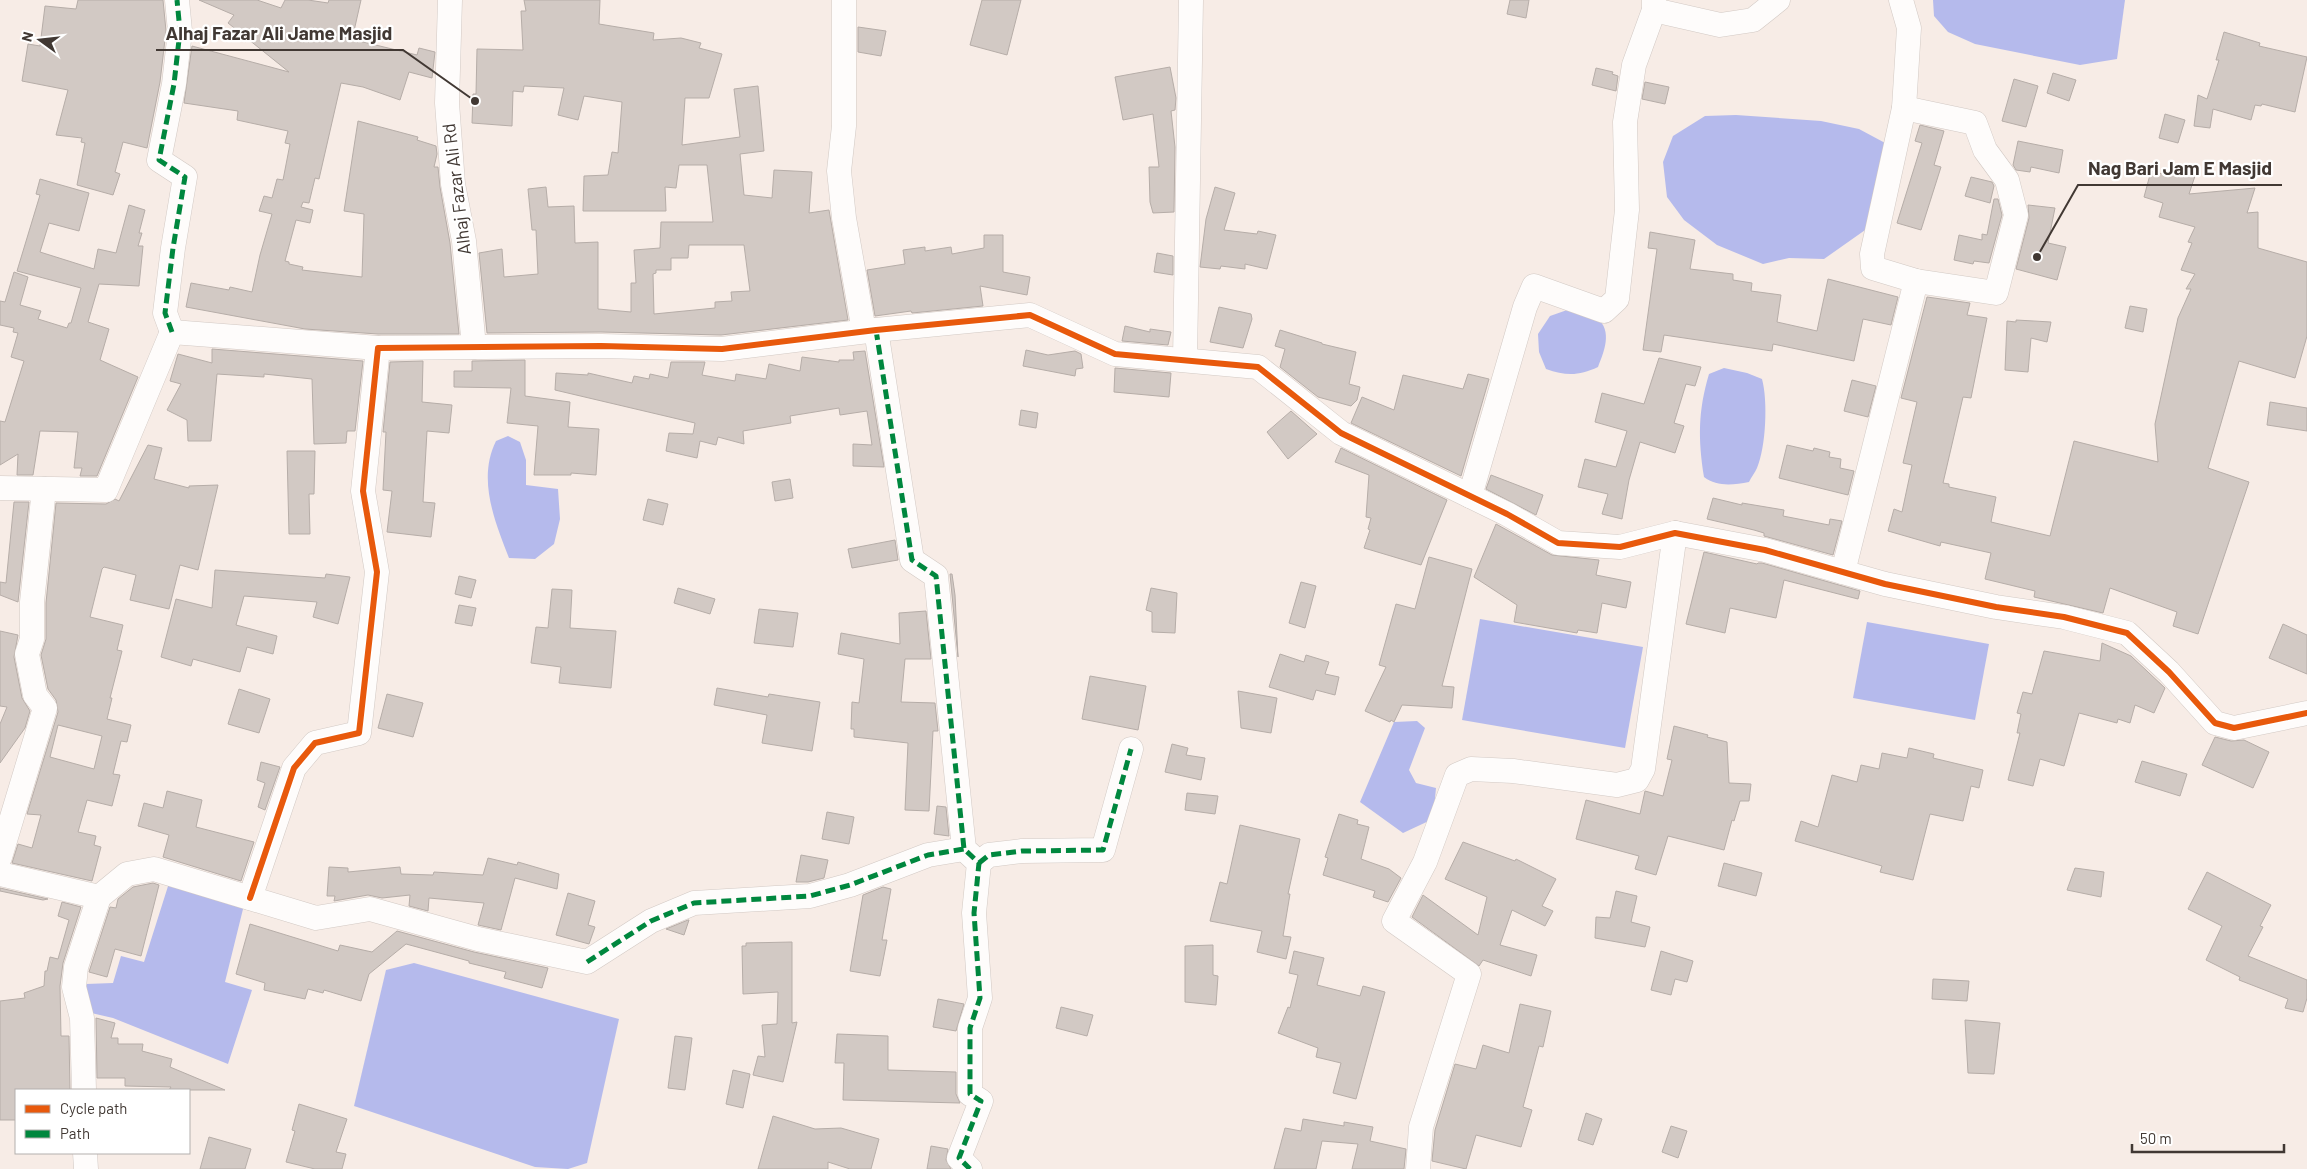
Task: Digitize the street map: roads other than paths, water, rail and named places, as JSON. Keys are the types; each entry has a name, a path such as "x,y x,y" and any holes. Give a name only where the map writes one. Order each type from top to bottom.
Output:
{"street":[{"path":"0,488 106,490 172,332 166,313 173,248 185,177 159,160 174,84 180,31 177,0"},
{"name":"Alhaj Fazar Ali Rd","path":"450,0 447,103 453,184 464,241 474,347"},
{"path":"844,0 844,126 839,171 844,218 870,330 912,560 936,576 972,856 980,998 970,1028 970,1094 981,1102 959,1158 970,1169"},
{"path":"1185,360 1191,0"},
{"path":"1470,496 1525,307 1534,286 1604,311 1618,299 1627,210 1625,122 1634,65 1654,5 1720,25 1753,20 1778,0"},
{"path":"1901,0 1909,28 1904,108 1872,254 1873,268 1916,281 1996,293 2016,215 2007,180 1985,150 1975,123 1904,108"},
{"path":"1843,572 1916,281"},
{"path":"172,332 378,348 601,346 722,349 870,330 1030,315 1115,354 1258,367 1341,433 1470,496 1558,543 1620,547 1675,533 1765,550 1886,584 1996,607 2064,617 2127,633 2169,672 2215,724 2234,728 2307,713"},
{"path":"250,898 294,768 315,743 359,733 377,572 362,491 378,348"},
{"path":"0,857 45,708 35,695 27,654 32,639 32,602 44,489"},
{"path":"1418,1169 1421,1127 1469,974 1394,921 1425,862 1456,775 1471,769 1513,771 1617,785 1637,780 1643,768 1675,533"},
{"path":"84,1089 82,1018 74,987 76,967 99,897 127,874 154,869 316,918 370,909 478,939 587,962 651,921 694,903 810,896 850,885 928,855 972,856 1022,851 1103,850 1131,749"},
{"path":"0,874 99,897"},
{"path":"86,1154 86,1169"}],"water":[{"path":"1933,0 2125,0 2117,59 2080,65 1975,44 1948,32 1934,16"},
{"path":"1736,115 1821,121 1859,129 1887,144 1868,228 1824,259 1789,258 1763,264 1717,245 1684,220 1667,197 1663,162 1673,136 1705,116"},
{"path":"1570,309 1597,318 1602,323 1606,335 1605,348 1598,367 1572,374 1546,369 1539,352 1538,334 1550,316"},
{"path":"1724,368 1747,373 1762,379 1764,388 1764,436 1760,459 1749,482 1720,484 1704,477 1700,425 1705,387 1709,374"},
{"path":"508,436 520,442 526,460 526,485 558,489 560,519 554,544 535,559 509,558 498,530 490,500 488,470 491,455 496,441"},
{"path":"1480,619 1643,647 1625,748 1462,720"},
{"path":"1867,622 1989,644 1975,720 1853,698"},
{"path":"1417,721 1425,728 1409,770 1416,783 1436,788 1433,819 1403,833 1360,802 1394,722"},
{"path":"169,883 244,905 225,982 252,990 228,1064 113,1018 87,1012 86,984 113,983 121,956 144,962"},
{"path":"414,963 619,1019 587,1163 568,1169 535,1167 354,1106 386,970"}],"place":[{"name":"Alhaj Fazar Ali Jame Masjid","path":"475,101"},
{"name":"Nag Bari Jam E Masjid","path":"2037,257"}]}
